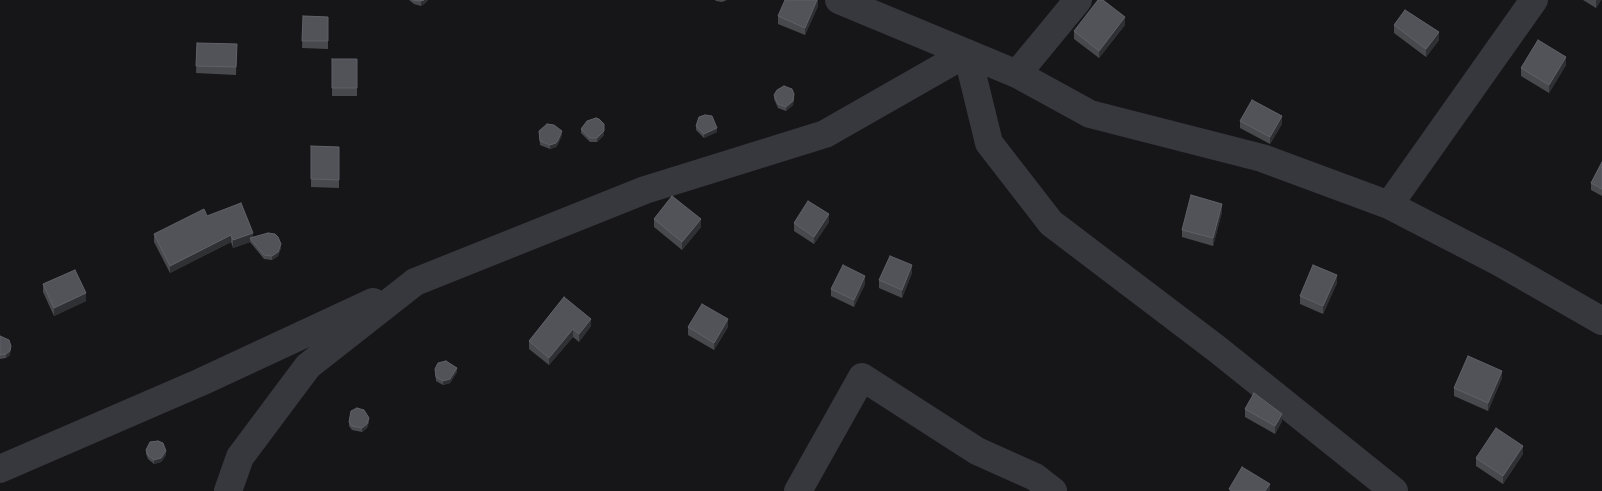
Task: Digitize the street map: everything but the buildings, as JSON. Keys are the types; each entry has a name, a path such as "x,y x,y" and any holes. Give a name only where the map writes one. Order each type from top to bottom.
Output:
{"street":[{"path":"839,0 1018,74 1090,114 1262,158 1390,205 1501,263 1602,321"},
{"path":"1018,74 1078,0"},
{"path":"1390,205 1534,0"},
{"path":"0,469 201,382 415,282 645,190 825,134 967,53"},
{"path":"967,53 989,143 1051,223 1217,349 1394,491"},
{"path":"228,491 240,457 308,366 415,282"},
{"path":"798,491 862,377 977,451 1035,477 1053,491"}]}
